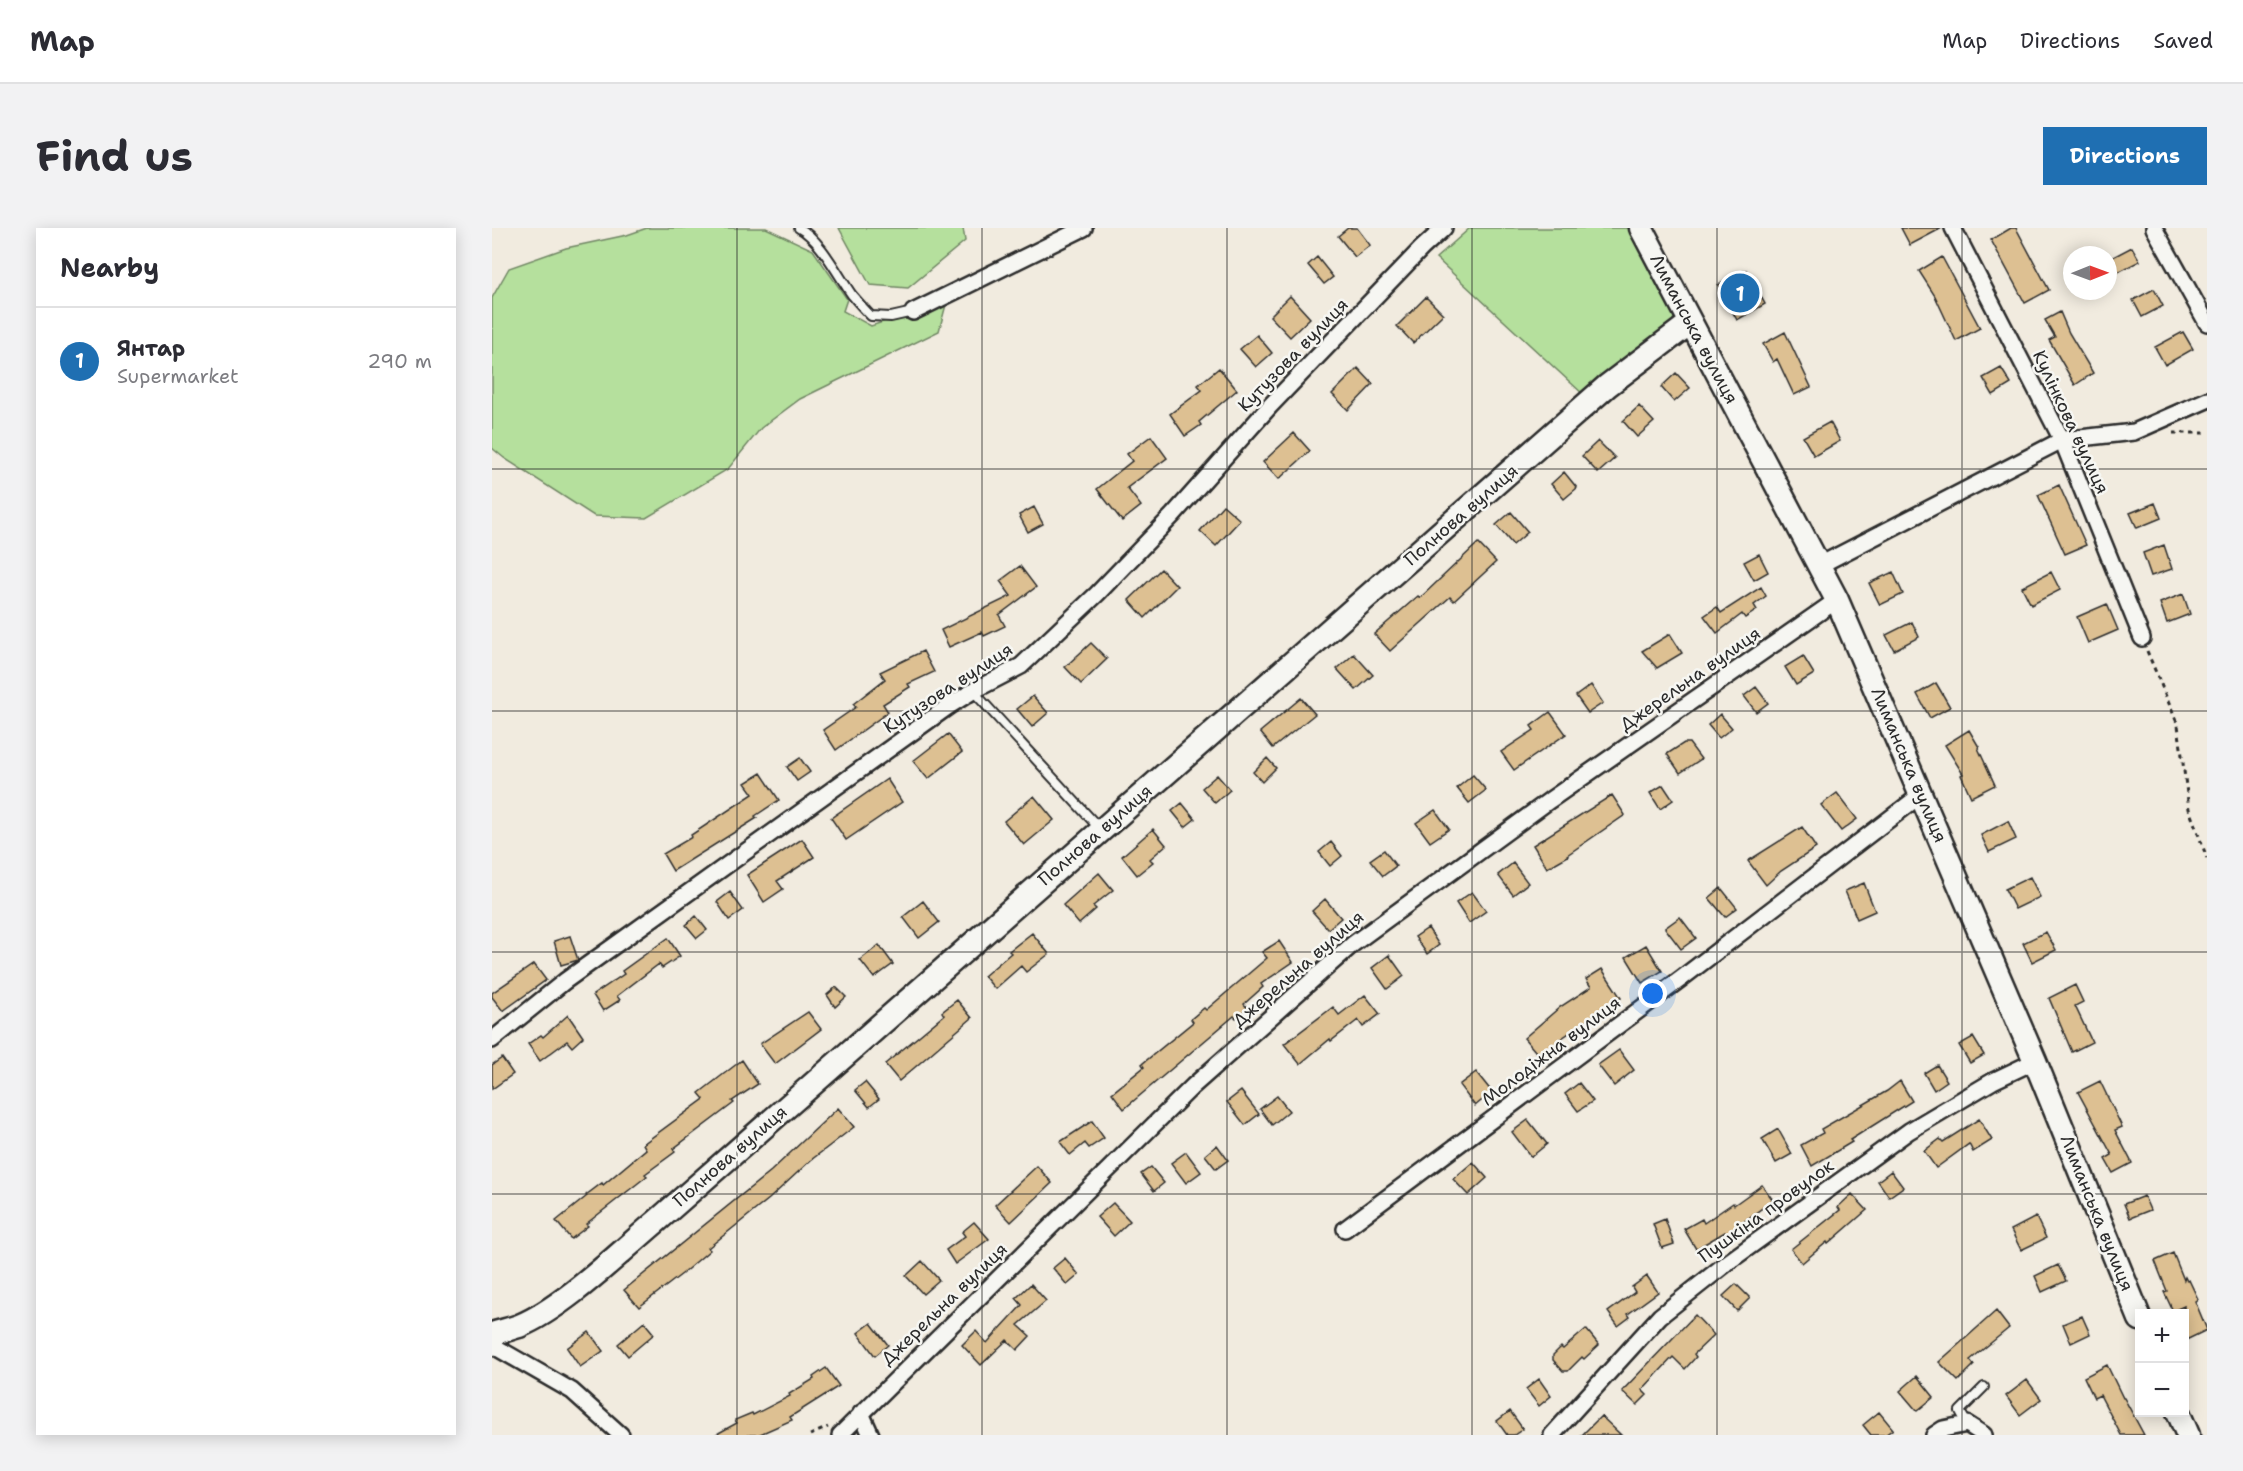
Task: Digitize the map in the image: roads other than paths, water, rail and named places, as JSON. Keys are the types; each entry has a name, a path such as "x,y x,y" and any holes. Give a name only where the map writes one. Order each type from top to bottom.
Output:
{"street":[{"path":"913,312 1084,228"},
{"name":"Кутузова вулиця","path":"492,1040 575,974 973,691 1021,666 1097,594 1173,515 1270,406 1414,256 1444,228"},
{"name":"Лиманська вулиця","path":"1641,228 1837,600 2035,1060 2135,1309"},
{"name":"Кулінкова вулиця","path":"1953,228 2062,440 2142,638"},
{"path":"2154,228 2207,324"},
{"name":"Полнова вулиця","path":"492,1334 520,1326 545,1311 576,1289 657,1221 1100,829 1607,386 1690,322"},
{"path":"1820,565 2062,440 2134,432 2207,400"},
{"name":"Джерельна вулиця","path":"840,1435 1193,1086 1353,944 1550,800 1837,600"},
{"name":"Молодіжна вулиця","path":"1345,1229 1682,978 1922,794"},
{"name":"Пушкіна провулок","path":"1552,1435 1660,1316 1727,1263 1909,1131 1993,1081 2035,1060"},
{"path":"492,1344 572,1391 621,1435"},
{"path":"861,1413 871,1435"},
{"path":"2180,1417 2188,1435"},
{"path":"1934,1435 1943,1429 1967,1424 1984,1435"}],"lane":[{"path":"799,228 806,232 854,297 871,316 891,317 913,312"},
{"path":"973,691 1100,829"},
{"path":"1967,1424 1960,1411 1984,1387"}],"place":[{"name":"Янтар","path":"1740,293"}]}
